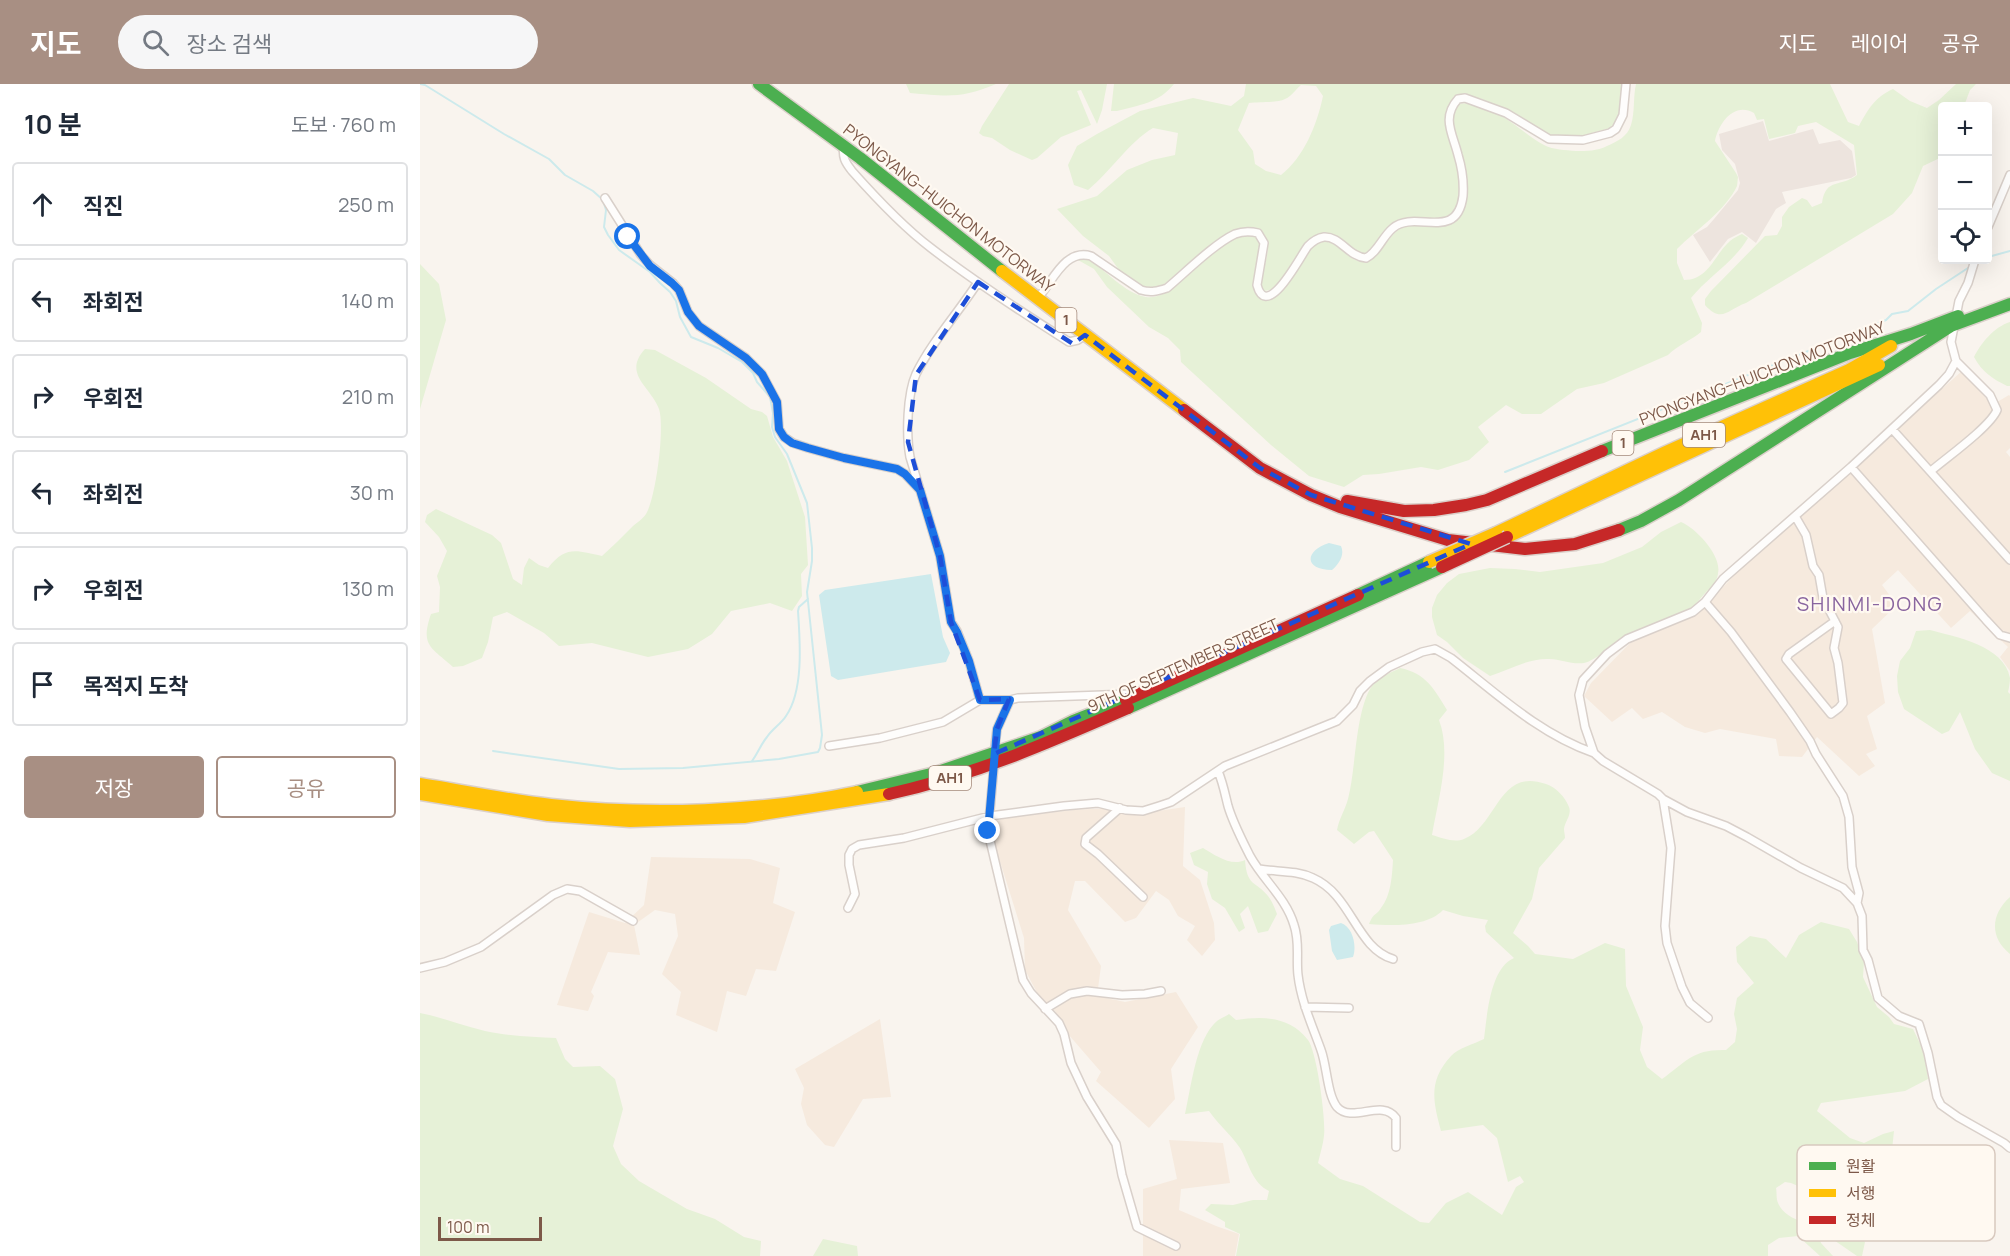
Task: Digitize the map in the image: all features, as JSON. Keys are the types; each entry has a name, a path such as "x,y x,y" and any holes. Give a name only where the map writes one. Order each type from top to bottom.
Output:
{"highway":[{"name":"PYONGYANG–HUICHON MOTORWAY","path":"759,84 844,146 1085,335 1260,468 1311,495 1340,507 1448,540 1525,549 1552,547 1575,544 1607,535 1641,521 1679,500 1914,350 1955,321 2010,296"},
{"name":"PYONGYANG–HUICHON MOTORWAY","path":"769,84 905,185 1239,447 1263,463 1330,496 1404,512 1434,510 1487,500 1562,467 1850,353 2010,304"},
{"name":"9TH OF SEPTEMBER STREET","path":"420,794 548,815 630,821 744,817 842,803 937,783 1093,724 1442,567 1666,452 1849,370 1911,334"},
{"name":"9TH OF SEPTEMBER STREET","path":"420,784 551,805 635,810 742,808 845,794 994,760 1073,721 1140,694 1428,562 1502,535 1914,350"}],"street":[{"path":"1042,293 1070,258 1082,254 1091,256 1141,290 1148,292 1167,288 1224,241 1246,231 1258,233 1264,243 1257,285 1258,291 1263,295 1272,294 1280,288 1306,248 1314,240 1323,237 1330,238 1351,254 1365,258 1372,255 1393,228 1400,224 1443,223 1455,215 1462,202 1463,188 1461,169 1448,123 1451,110 1458,99 1465,98 1506,113 1549,139 1583,140 1610,133 1616,129 1623,115 1626,84"},
{"path":"844,146 845,161 873,194 931,249 1070,342 1085,335"},
{"path":"1992,218 2010,175"},
{"path":"605,198 641,255 650,266 679,290 688,312 699,326 746,358 762,374 777,402 779,429 784,437 792,443 808,448 897,469 920,490"},
{"path":"1931,471 1987,424 1997,410 1989,395 1956,361 1951,342 1959,301 1974,264"},
{"path":"978,282 927,355 916,375 911,388 908,442 940,556 951,622 969,661 980,700"},
{"path":"1594,753 1585,727 1579,695 1583,680 1607,654 1627,639 1672,622 1693,612 1705,602 1723,579 1939,385 1949,374 1956,361"},
{"path":"1892,429 2010,560"},
{"path":"1851,466 1986,620 2000,635 2010,638"},
{"path":"1795,516 1806,535 1823,598 1835,621 1838,631 1834,648 1843,703 1831,714 1786,659 1789,654 1835,621"},
{"path":"1705,602 1731,632 1790,712 1844,796 1849,817 1852,867 1858,893 1857,903"},
{"path":"848,908 855,894 849,855 852,849 860,844 903,838 990,816 1064,806 1098,803 1143,811 1171,802 1225,766 1337,721 1353,705 1360,691 1389,667 1422,652 1435,649 1451,658 1540,727 1570,744 1594,753 1603,761 1658,794 1662,799 1687,812 1726,826 1801,868 1843,888 1857,903 1862,916 1863,950 1878,998 1899,1016 1919,1024 1928,1053 1936,1098 1941,1105 1958,1117 2010,1148"},
{"path":"829,746 880,738 943,722 980,700 1140,694"},
{"path":"1010,700 997,729 988,831 1023,980 1031,993 1059,1023 1071,1063 1087,1097 1108,1127 1116,1144 1137,1227 1176,1246"},
{"path":"1218,771 1237,829 1259,869 1289,911 1295,926 1298,937 1298,973 1305,1007 1326,1063 1335,1105 1350,1113 1379,1110 1394,1114 1396,1147"},
{"path":"1662,799 1671,848 1665,926 1667,943 1690,1003 1708,1018"},
{"path":"1120,808 1086,838 1085,844 1143,897"},
{"path":"1259,869 1298,873 1316,879 1335,892 1370,943 1384,957 1393,959"},
{"path":"420,968 481,947 553,895 567,889 580,891 633,921"},
{"path":"1045,1009 1070,994 1087,991 1122,995 1161,991"},
{"path":"1305,1007 1349,1008"}],"highlighted area":[{"path":"978,282 1073,344 1085,335 1260,468 1311,495 1471,544 994,754 997,729 1009,699 980,700 951,622 940,556 908,442 916,375"}],"shaded area":[{"path":"1763,121 1769,141 1813,129 1819,144 1840,140 1852,151 1856,175 1851,178 1782,192 1786,203 1776,209 1756,243 1742,232 1728,239 1710,262 1693,235 1707,227 1738,190 1740,183 1735,164 1722,150 1719,134"},
{"path":"1962,371 1992,405 2010,396 2010,448 2006,452 2010,457 2010,671 2000,657 2008,647 1970,611 1951,628 1898,570 1882,585 1897,605 1872,629 1885,703 1867,716 1877,749 1866,754 1875,766 1859,776 1817,737 1802,757 1779,756 1776,739 1720,729 1705,733 1685,727 1662,712 1643,719 1632,708 1612,722 1584,696 1591,683 1631,642 1700,612 1739,570"},
{"path":"1185,807 1183,866 1200,880 1214,923 1215,940 1202,956 1187,940 1195,926 1178,916 1169,900 1156,891 1136,918 1125,922 1085,881 1075,881 1068,910 1101,966 1097,996 1125,1002 1176,992 1198,1027 1171,1069 1175,1099 1149,1128 1096,1081 1101,1072 1068,1034 1055,1011 1042,1002 1025,970 1024,938 993,839 993,822 1010,817 1074,810 1109,808 1116,814 1138,814"},
{"path":"651,857 750,859 780,868 773,903 795,912 776,971 756,969 746,996 727,991 717,1032 676,1015 681,992 662,974 678,936 675,914 655,910 634,925 640,955 608,952 591,992 594,996 588,1011 557,1005 589,912 625,923 644,905"},
{"path":"880,1019 891,1097 863,1099 834,1147 825,1145 807,1125 801,1104 804,1088 795,1069"},
{"path":"1169,1140 1223,1143 1230,1183 1181,1189 1179,1210 1239,1234 1235,1256 1143,1256 1143,1189 1177,1179"}],"green space":[{"path":"906,84 996,84 973,92 944,95 910,93"},
{"path":"1009,84 1107,84 1097,124 1081,90 1077,91 1091,125 1061,137 1032,160 979,133"},
{"path":"1114,84 1174,84 1162,95 1148,102 1111,111"},
{"path":"1246,84 1623,84 1620,112 1614,127 1581,136 1548,135 1482,99 1454,96 1445,117 1460,175 1461,190 1458,203 1451,215 1442,220 1397,222 1366,254 1355,253 1318,235 1274,289 1264,291 1261,289 1268,250 1266,238 1258,228 1246,228 1230,234 1159,288 1149,290 1122,274 1109,256 1083,236 1057,209 1097,196 1127,170 1152,160 1175,155 1178,133 1153,128 1136,141 1088,190 1074,185 1068,165 1077,146 1140,111 1193,98 1231,106 1244,96","holes":["1301,85 1316,86 1323,96 1313,129 1303,150 1289,168 1281,175 1266,171 1255,164 1253,151 1238,130 1249,103 1282,100 1289,97"]},
{"path":"1636,84 1830,84 1848,122 1859,126 1873,104 1893,89 1910,101 1927,108 1956,84 1976,84 1970,90 1966,102 1938,102 1938,159 1923,166 1912,193 1893,214 1746,303 1725,313 1716,314 1705,305 1705,299 1765,236 1777,235 1782,226 1782,217 1789,207 1802,198 1807,200 1812,207 1822,203 1830,186 1857,175 1854,145 1816,122 1798,126 1795,133 1769,139 1764,119 1757,120 1754,113 1740,110 1728,116 1715,141 1738,177 1737,186 1726,203 1677,249 1677,263 1684,280 1699,276 1705,271 1731,240 1742,234 1748,238 1736,255 1691,298 1702,323 1701,332 1668,355 1604,383 1577,389 1541,414 1522,414 1506,405 1478,427 1489,442 1469,460 1438,470 1421,467 1363,475 1344,487 1309,476 1271,445 1181,362 1180,350 1168,338 1149,327 1107,287 1094,269 1078,260 1079,257 1088,259 1130,291 1146,297 1159,295 1174,287 1220,248 1234,238 1248,234 1259,238 1260,253 1255,282 1257,296 1269,298 1278,294 1286,286 1312,246 1321,242 1334,244 1353,259 1365,262 1374,258 1401,228 1416,225 1439,227 1453,221 1460,214 1465,202 1465,189 1452,131 1453,117 1458,104 1470,103 1482,106 1504,117 1548,147 1576,151 1603,148 1615,142 1627,133 1632,120"},
{"path":"420,264 439,284 446,320 420,409"},
{"path":"2010,322 2010,386 2007,386 1988,374 1974,357 1989,336"},
{"path":"645,349 655,350 706,378 751,409 767,416 773,437 787,461 805,517 808,565 801,574 802,596 792,611 770,603 731,611 712,634 688,649 648,657 592,643 559,646 544,633 507,612 493,617 482,658 463,666 453,667 433,650 427,640 431,614 439,612 440,587 437,576 447,551 439,537 425,522 427,515 436,509 492,535 501,543 513,579 522,585 524,568 529,558 548,568 566,553 579,552 602,556 645,516 653,493 660,446 661,418 655,401 637,373 636,366"},
{"path":"1681,522 1694,530 1707,543 1716,559 1718,575 1713,587 1690,609 1635,631 1588,662 1539,659 1490,676 1463,658 1437,635 1432,608 1437,595 1459,574 1490,568 1540,572 1603,563 1642,547 1661,532"},
{"path":"1930,630 1977,644 1989,650 2006,667 2010,678 2008,692 2010,694 2010,781 1992,773 1975,749 1960,712 1949,731 1942,734 1904,709 1898,692 1897,676 1900,661 1910,648 1916,631"},
{"path":"1400,668 1409,670 1428,683 1447,710 1439,720 1443,733 1444,762 1432,835 1452,840 1464,839 1475,832 1508,790 1518,783 1530,781 1550,785 1565,800 1570,810 1564,829 1565,838 1539,868 1532,899 1513,933 1535,954 1573,959 1605,943 1625,949 1626,986 1643,1027 1640,1050 1647,1067 1662,1079 1691,1057 1715,1050 1726,1050 1735,1042 1737,1029 1734,1014 1737,998 1754,983 1737,962 1736,947 1750,936 1766,939 1786,958 1799,935 1821,922 1849,929 1857,942 1864,962 1863,977 1877,1007 1894,1024 1913,1029 1924,1052 1928,1079 1905,1091 1821,1103 1817,1111 1850,1138 1864,1143 1894,1131 1893,1145 1797,1145 1797,1186 1785,1182 1776,1188 1777,1200 1782,1210 1797,1219 1797,1236 1779,1238 1768,1245 1768,1256 1236,1256 1240,1234 1225,1227 1225,1222 1205,1210 1211,1204 1233,1205 1253,1200 1267,1200 1269,1191 1259,1183 1240,1148 1209,1111 1185,1114 1195,1064 1204,1039 1217,1021 1229,1014 1236,1020 1266,1018 1284,1022 1301,1032 1308,1040 1318,1071 1324,1116 1324,1136 1318,1163 1340,1179 1363,1186 1420,1222 1429,1223 1446,1203 1468,1192 1502,1215 1516,1187 1524,1182 1520,1176 1508,1182 1497,1138 1483,1125 1441,1131 1434,1092 1439,1074 1451,1056 1484,1039 1488,1006 1495,982 1506,963 1514,958 1486,932 1485,926 1488,920 1443,910 1428,920 1409,924 1369,924 1389,892 1393,860 1374,831 1369,832 1354,844 1337,830 1348,799 1361,713 1370,689 1384,676"},
{"path":"1203,848 1229,861 1245,860 1250,879 1268,896 1277,914 1268,931 1258,933 1248,906 1240,914 1245,928 1239,932 1225,908 1212,899 1207,884 1208,872 1194,865 1190,853"},
{"path":"2010,897 2010,954 1998,940 1995,926 1999,911"},
{"path":"420,1013 494,1033 556,1038 565,1059 573,1067 600,1066 615,1079 623,1109 613,1146 621,1164 639,1181 687,1209 715,1219 744,1237 761,1241 760,1256 420,1256"},
{"path":"823,1239 857,1246 858,1256 813,1256"},
{"path":"1804,1241 1820,1241 1833,1256 1820,1256"},
{"path":"1835,1241 1864,1241 1862,1256 1857,1256"}],"water":[{"path":"1329,543 1341,546 1341,559 1332,570 1316,567 1312,564 1312,555 1321,546"},
{"path":"931,574 943,637 950,653 946,662 838,680 831,676 819,595 825,590"},
{"path":"1341,923 1351,933 1354,953 1353,957 1337,960 1332,951 1329,930 1331,926"}],"waterway":[{"path":"420,84 549,159 565,175 593,191 603,200 606,210 604,227 608,235 619,250 650,272 670,292 691,337 718,348 742,362 753,373 757,382 770,397 775,437 787,454 807,503 812,548 807,592 822,735 818,752 779,759 683,768 619,769 493,751"},
{"path":"1992,256 2010,251"},
{"path":"1505,472 1886,320 1892,314 1908,311 1971,266"},
{"path":"752,761 771,731 784,719 792,705 800,665 798,611 808,599"}],"traffic: fast":[{"path":"759,84 860,158 1002,271"},
{"path":"1619,530 1679,500 1951,326 2010,304"},
{"path":"1602,451 1850,353 1958,316"},
{"path":"1358,595 1429,562"},
{"path":"1128,708 1442,567"},
{"path":"857,792 935,773 1041,737 1073,721 1126,700"}],"traffic: slow":[{"path":"1002,271 1184,410"},
{"path":"1496,533 1666,452 1849,370 1891,346"},
{"path":"1507,537 1879,365"},
{"path":"1429,562 1496,533"},
{"path":"420,784 535,803 666,811 744,808 857,792"},
{"path":"420,794 548,815 630,821 744,817 889,794"}],"traffic: jam":[{"path":"1184,410 1260,468 1311,495 1340,507 1448,540 1525,549 1575,544 1619,530"},
{"path":"1347,501 1404,511 1434,510 1466,505 1487,500 1602,451"},
{"path":"1442,567 1507,537"},
{"path":"1126,700 1358,595"},
{"path":"889,794 981,768 1040,746 1128,708"}],"district":[{"name":"SHINMI-DONG","path":"1870,604"}],"route":[{"path":"628,237 650,266 679,290 688,312 699,326 746,358 762,374 777,402 779,429 784,437 792,443 808,448 897,469 920,490 940,556 951,622 969,661 980,700 1010,700 997,729 988,831"}]}
